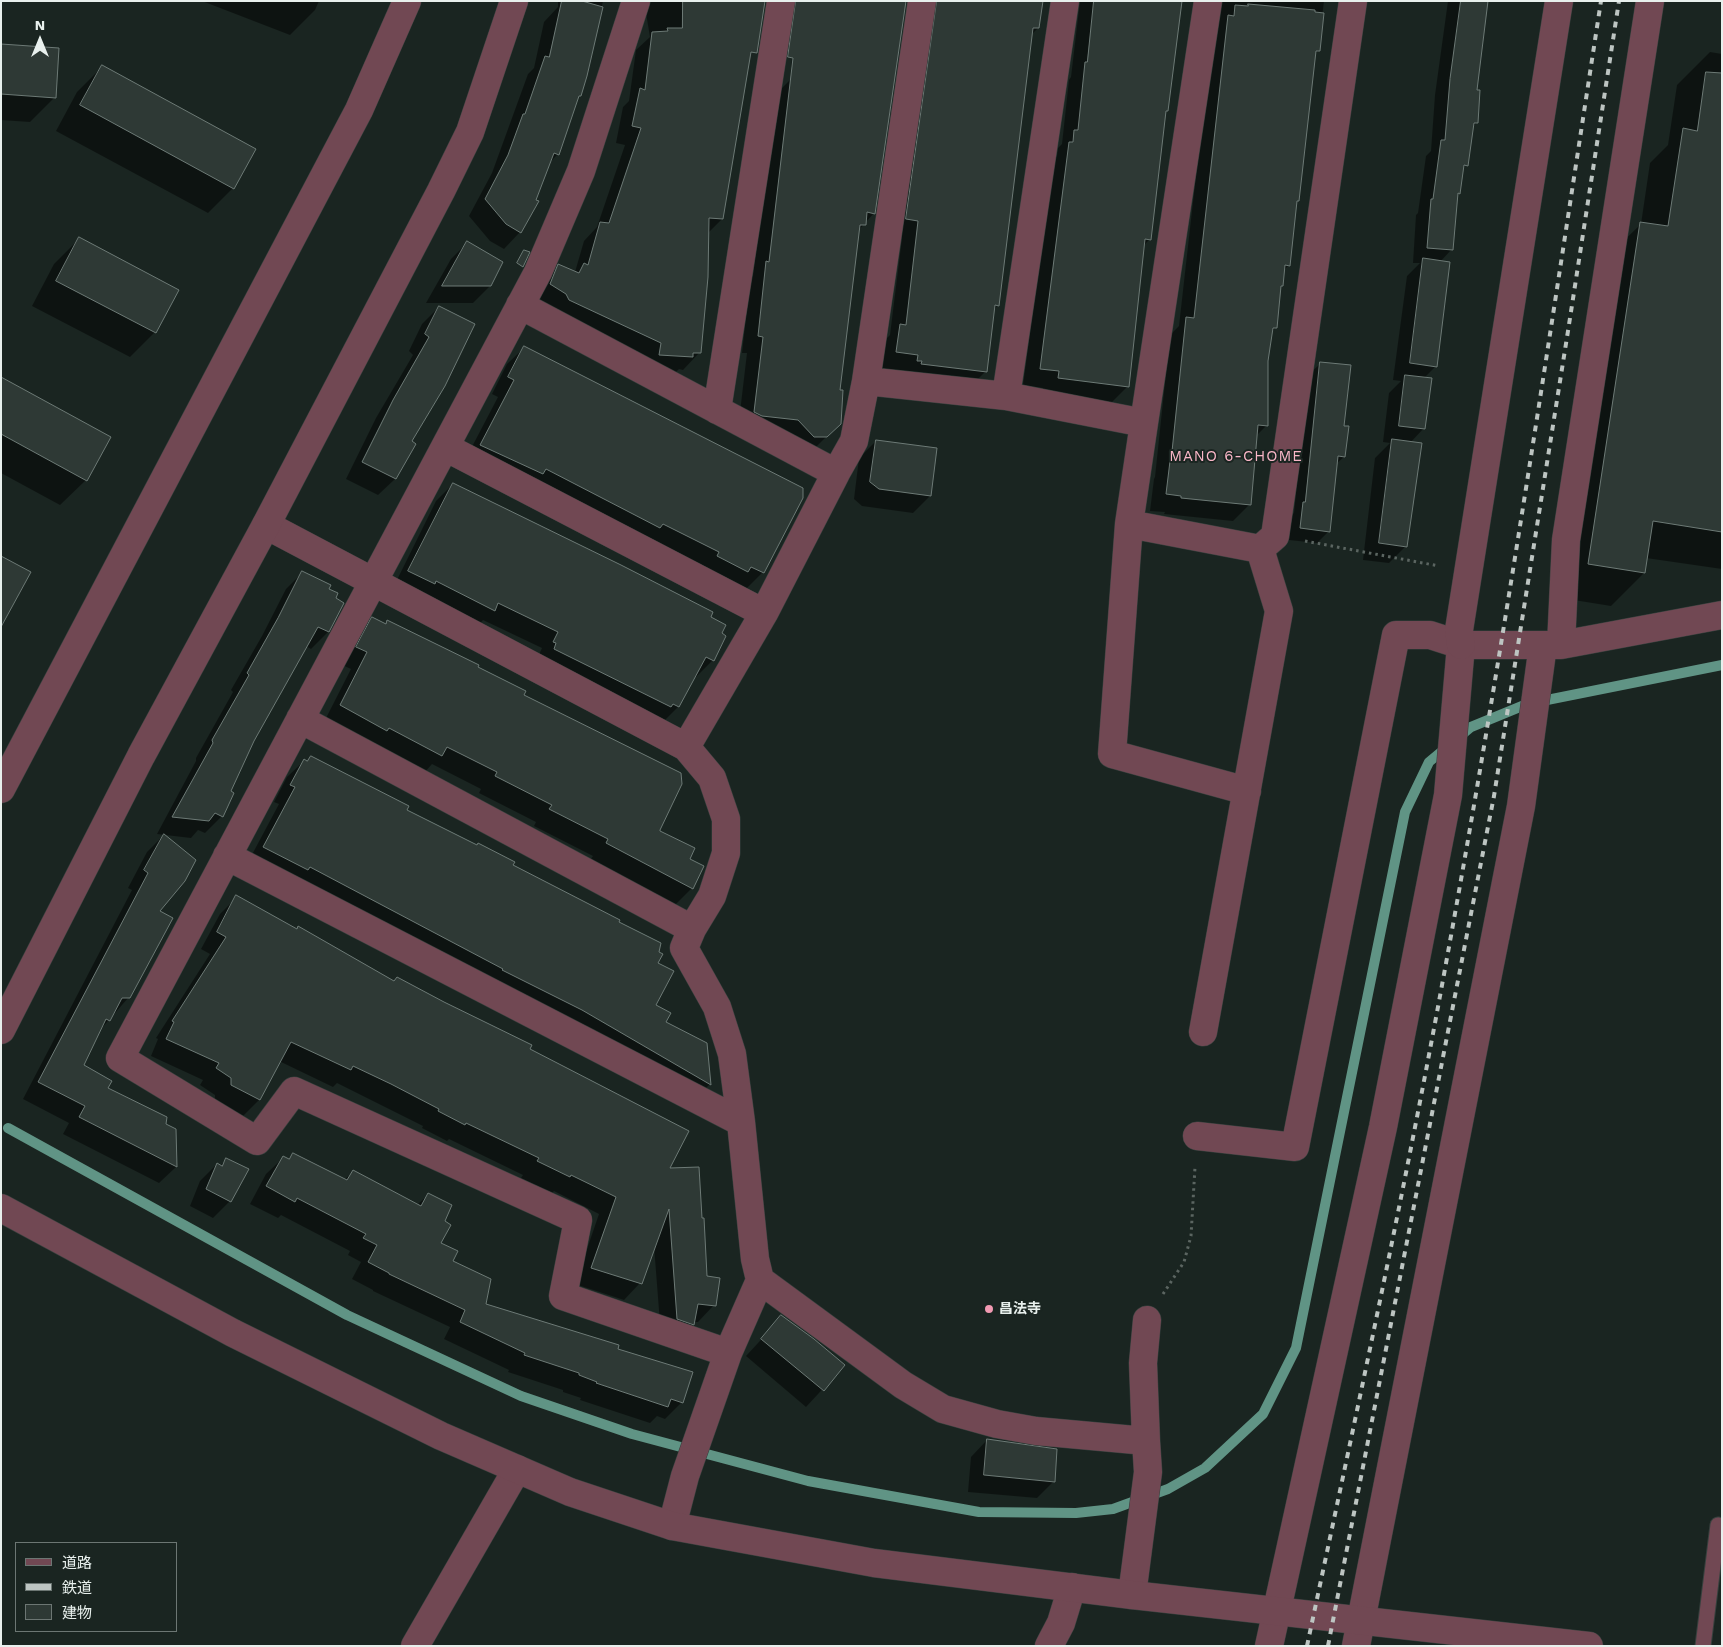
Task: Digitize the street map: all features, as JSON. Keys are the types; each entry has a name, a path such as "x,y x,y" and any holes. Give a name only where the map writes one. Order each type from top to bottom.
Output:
{"street":[{"path":"1,788 359,110 407,1"},
{"path":"1,1030 140,756 266,525 442,192 470,132 514,1"},
{"path":"636,1 581,171 538,272 120,1058 257,1141 294,1091 578,1220 563,1296 728,1353"},
{"path":"717,410 781,1"},
{"path":"686,747 764,613 854,441 866,381 922,1"},
{"path":"1006,396 1065,1"},
{"path":"1208,1 1129,524 1112,754 1247,792"},
{"path":"1203,1032 1279,611 1267,542 1353,1"},
{"path":"1269,1646 1383,1127 1448,795 1461,645 1458,630 1559,1"},
{"path":"1358,1633 1521,806 1531,737 1548,652 1566,540 1650,1"},
{"path":"520,305 836,473"},
{"path":"866,381 1006,396 1144,423"},
{"path":"445,447 764,613"},
{"path":"1129,524 1267,542"},
{"path":"266,525 686,747 712,778 726,819 726,853 712,896 692,929 684,948 717,1007 732,1054 755,1259 760,1280 728,1353 700,1430 685,1476 672,1526"},
{"path":"1197,1136 1295,1147 1396,635 1430,635 1461,645 1548,652 1722,615"},
{"path":"300,718 692,929"},
{"path":"227,856 741,1122"},
{"path":"1,1208 242,1337 440,1436 570,1492 672,1526 874,1563 1132,1595 1276,1610 1358,1633 1589,1646"},
{"path":"760,1280 904,1385 942,1409 998,1424 1036,1431 1146,1441"},
{"path":"1132,1595 1148,1472 1143,1363 1147,1320"},
{"path":"415,1646 517,1469"},
{"path":"1049,1646 1061,1623 1072,1587"}],"lane":[{"path":"1703,1646 1718,1525 1722,1526"}],"path":[{"path":"1267,542 1468,572"},
{"path":"1147,1320 1184,1262 1191,1236 1197,1136"}],"building":[{"path":"562,1 582,1 603,7 581,96 579,96 559,155 554,153 536,200 539,201 521,233 506,224 485,199 508,155 523,114 525,114 545,56 549,57"},
{"path":"683,1 765,1 757,53 751,52 723,219 709,218 708,277 701,353 693,353 693,357 659,355 661,343 569,300 566,294 550,284 558,264 579,273 584,263 588,265 600,222 609,223 641,128 632,126 640,88 645,90 652,32 668,31 667,28 682,28"},
{"path":"796,1 906,1 875,214 867,212 866,225 860,225 840,390 843,390 841,424 827,437 814,437 798,420 762,416 754,412 763,337 758,336 766,261 769,262 793,58 788,57"},
{"path":"937,1 1043,1 1039,28 1033,28 999,306 995,305 987,372 921,364 922,361 917,361 918,355 896,352 900,324 906,325 918,221 906,219"},
{"path":"1094,1 1182,1 1168,111 1166,111 1151,240 1145,239 1129,387 1058,378 1059,371 1040,369 1069,142 1073,142 1074,130 1078,130"},
{"path":"1461,1 1488,1 1477,90 1480,90 1478,123 1474,123 1468,166 1464,165 1460,194 1458,193 1453,250 1427,248 1431,199 1433,199 1441,140 1445,140 1450,79"},
{"path":"1248,4 1315,10 1315,12 1324,13 1320,51 1316,51 1290,266 1285,265 1277,328 1273,328 1268,361 1268,426 1258,425 1251,505 1181,498 1181,496 1166,494 1186,317 1194,318 1228,15 1234,16 1235,5 1248,6"},
{"path":"1,44 59,48 56,98 1,94"},
{"path":"102,65 256,149 234,189 80,105"},
{"path":"1706,72 1722,73 1722,532 1653,521 1645,573 1588,564 1640,222 1668,226 1683,128 1697,131"},
{"path":"79,237 179,290 156,333 56,281"},
{"path":"467,241 503,262 491,286 442,286"},
{"path":"524,250 530,252 523,267 517,263"},
{"path":"1423,258 1450,262 1437,367 1410,363"},
{"path":"439,306 475,324 445,386 412,441 416,444 396,479 362,462 393,400 429,337 425,334"},
{"path":"524,346 803,488 803,498 764,573 751,567 748,572 717,556 719,552 663,524 660,528 546,469 543,474 480,445 514,380 508,377"},
{"path":"1320,362 1351,365 1344,426 1349,426 1345,457 1338,456 1330,532 1300,528 1303,502 1305,502"},
{"path":"1405,375 1432,378 1425,429 1399,426"},
{"path":"1,377 111,437 87,481 1,434"},
{"path":"1392,439 1422,443 1407,547 1379,543"},
{"path":"876,440 937,448 931,496 879,489 870,482"},
{"path":"453,483 713,612 711,617 726,625 722,633 726,636 714,661 706,657 679,707 673,704 671,707 554,649 556,643 553,642 558,632 498,603 495,611 436,581 435,584 408,571"},
{"path":"1,556 31,572 1,627"},
{"path":"302,571 331,585 329,589 338,593 336,598 344,603 329,632 318,627 254,741 231,791 234,793 223,817 215,813 209,821 172,817 213,743 212,740 249,675 247,673"},
{"path":"372,617 386,624 387,620 479,665 478,667 526,691 524,695 681,773 682,784 660,831 695,848 690,859 704,866 693,889 606,843 608,839 549,809 552,805 495,776 497,772 447,747 442,756 389,728 387,731 340,705 367,652 356,647"},
{"path":"311,756 409,806 407,810 515,862 513,865 661,943 659,952 663,954 658,963 674,971 656,1005 671,1013 666,1022 707,1043 711,1085 582,1010 502,970 310,867 308,870 263,847 295,787 290,785 304,759 307,761"},
{"path":"164,834 196,860 185,881 160,911 173,918 130,998 122,998 110,1021 106,1019 84,1065 112,1081 108,1088 167,1117 166,1124 176,1129 177,1167 79,1117 85,1106 38,1082 148,873 144,870"},
{"path":"236,895 297,929 298,926 394,981 397,977 532,1045 530,1049 689,1131 670,1168 699,1167 707,1276 720,1278 716,1306 698,1304 694,1325 677,1319 669,1209 642,1284 591,1268 616,1197 537,1161 539,1158 466,1123 465,1125 391,1084 353,1066 351,1070 291,1042 260,1100 231,1085 231,1078 216,1068 219,1063 166,1039 174,1022 172,1021 226,937 217,932"},
{"path":"293,1153 347,1180 353,1170 421,1206 428,1193 452,1205 445,1221 451,1225 441,1243 458,1251 453,1261 491,1279 486,1304 619,1345 618,1349 693,1372 683,1403 671,1399 668,1407 596,1383 579,1375 579,1373 524,1355 525,1353 460,1322 465,1310 368,1262 377,1245 363,1238 366,1234 297,1198 295,1202 266,1186 283,1156 289,1159"},
{"path":"226,1158 249,1169 231,1202 206,1189 217,1163 222,1166"},
{"path":"781,1315 845,1365 824,1391 761,1339"},
{"path":"987,1439 1057,1449 1055,1482 984,1475"}],"waterway":[{"path":"1458,738 1471,727 1527,704 1722,665"},
{"path":"8,1128 347,1315 521,1396 632,1434 808,1481 979,1512 1076,1513 1113,1509 1168,1489 1205,1468 1263,1414 1296,1348 1405,812 1429,762 1447,747"}],"railway":[{"path":"1307,1646 1376,1321 1440,996 1484,748 1601,1"},
{"path":"1328,1646 1494,796 1619,1"}],"place":[{"name":"昌法寺","path":"989,1309"}],"district":[{"name":"MANO 6-CHOME","path":"1236,457"}]}
